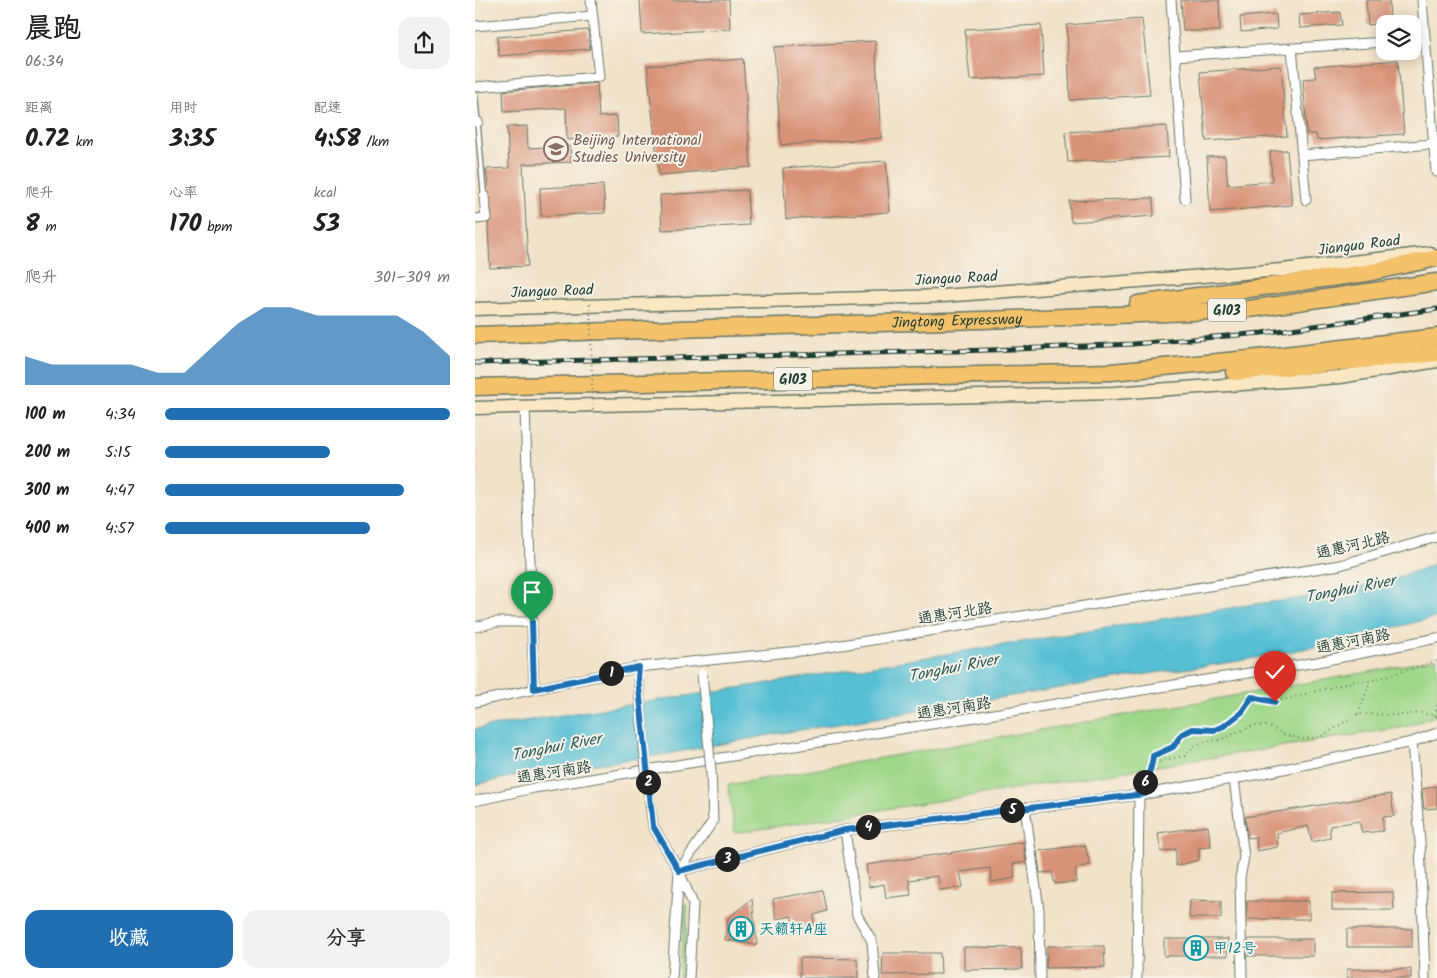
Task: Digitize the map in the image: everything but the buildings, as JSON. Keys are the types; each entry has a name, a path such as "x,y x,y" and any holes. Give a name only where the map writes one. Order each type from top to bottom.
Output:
{"highway":[{"path":"1014,319 1226,294 1367,273 1437,258"},
{"name":"Jingtong Expressway","path":"475,335 1014,319 1242,310 1437,282"},
{"name":"G103","path":"475,387 1111,372 1249,360 1437,337"},
{"path":"1111,372 1237,372 1437,353"}],"main road":[{"name":"Jianguo Road","path":"475,309 943,296 1283,270 1437,252"},
{"path":"475,408 1114,393 1340,377 1437,361"}],"street":[{"path":"475,87 599,77 591,0"},
{"path":"1171,0 1185,199"},
{"path":"1422,0 1425,39 1433,79 1433,144 1436,172"},
{"path":"475,26 592,16"},
{"path":"1421,39 1425,39"},
{"path":"1175,56 1376,43"},
{"path":"1292,48 1306,200"},
{"path":"1302,155 1433,144"},
{"path":"475,219 486,218 484,196"},
{"path":"525,407 534,689"},
{"name":"通惠河北路","path":"475,702 639,667 701,659 811,650 1340,565 1437,537"},
{"path":"475,627 496,622 532,622"},
{"name":"通惠河南路","path":"475,801 534,788 1317,662 1437,638"},
{"path":"671,978 679,871 713,821 711,771 701,659"},
{"path":"639,667 638,678 653,826 679,871 693,904 689,978"},
{"path":"679,871 845,830 1142,794 1233,779 1412,742 1437,733"},
{"path":"1412,742 1416,817 1420,842 1425,978"},
{"path":"1233,779 1244,857 1240,878 1242,978"},
{"path":"1137,978 1142,794"},
{"path":"1025,808 1039,910 1040,978"},
{"path":"845,830 857,915 872,941 875,978"}],"lane":[{"path":"475,95 484,196"}],"path":[{"path":"590,299 593,414"},
{"path":"1142,794 1153,756 1173,747 1182,734 1193,729 1214,730 1235,719 1252,697 1275,702 1355,681 1370,681 1437,662"},
{"path":"1358,714 1370,681"},
{"path":"1152,764 1185,756 1194,746 1206,741 1220,740 1254,725 1268,726 1285,735 1303,739 1319,738 1358,714 1421,713 1436,716 1437,705"}],"green space":[{"path":"1437,658 1437,715 1405,727 735,833 728,785 1380,670"},
{"path":"685,903 688,907 683,978 679,978"}],"water":[{"name":"Tonghui River","path":"1437,563 1437,617 1320,646 1233,662 770,735 667,754 514,776 475,785 475,729 1301,598 1370,585"}],"railway":[{"path":"475,363 991,350 1133,344 1262,333 1437,309"}],"place":[{"name":"Beijing International Studies University","path":"556,149"},
{"name":"天籁轩A座","path":"741,929"},
{"name":"甲12号","path":"1196,948"}],"route":[{"path":"532,622 534,689 639,667 638,678 653,826 679,871 845,830 1145,794 1145,782 1153,756 1173,747 1182,734 1193,729 1214,730 1224,726 1242,712 1252,697 1275,702"}]}
